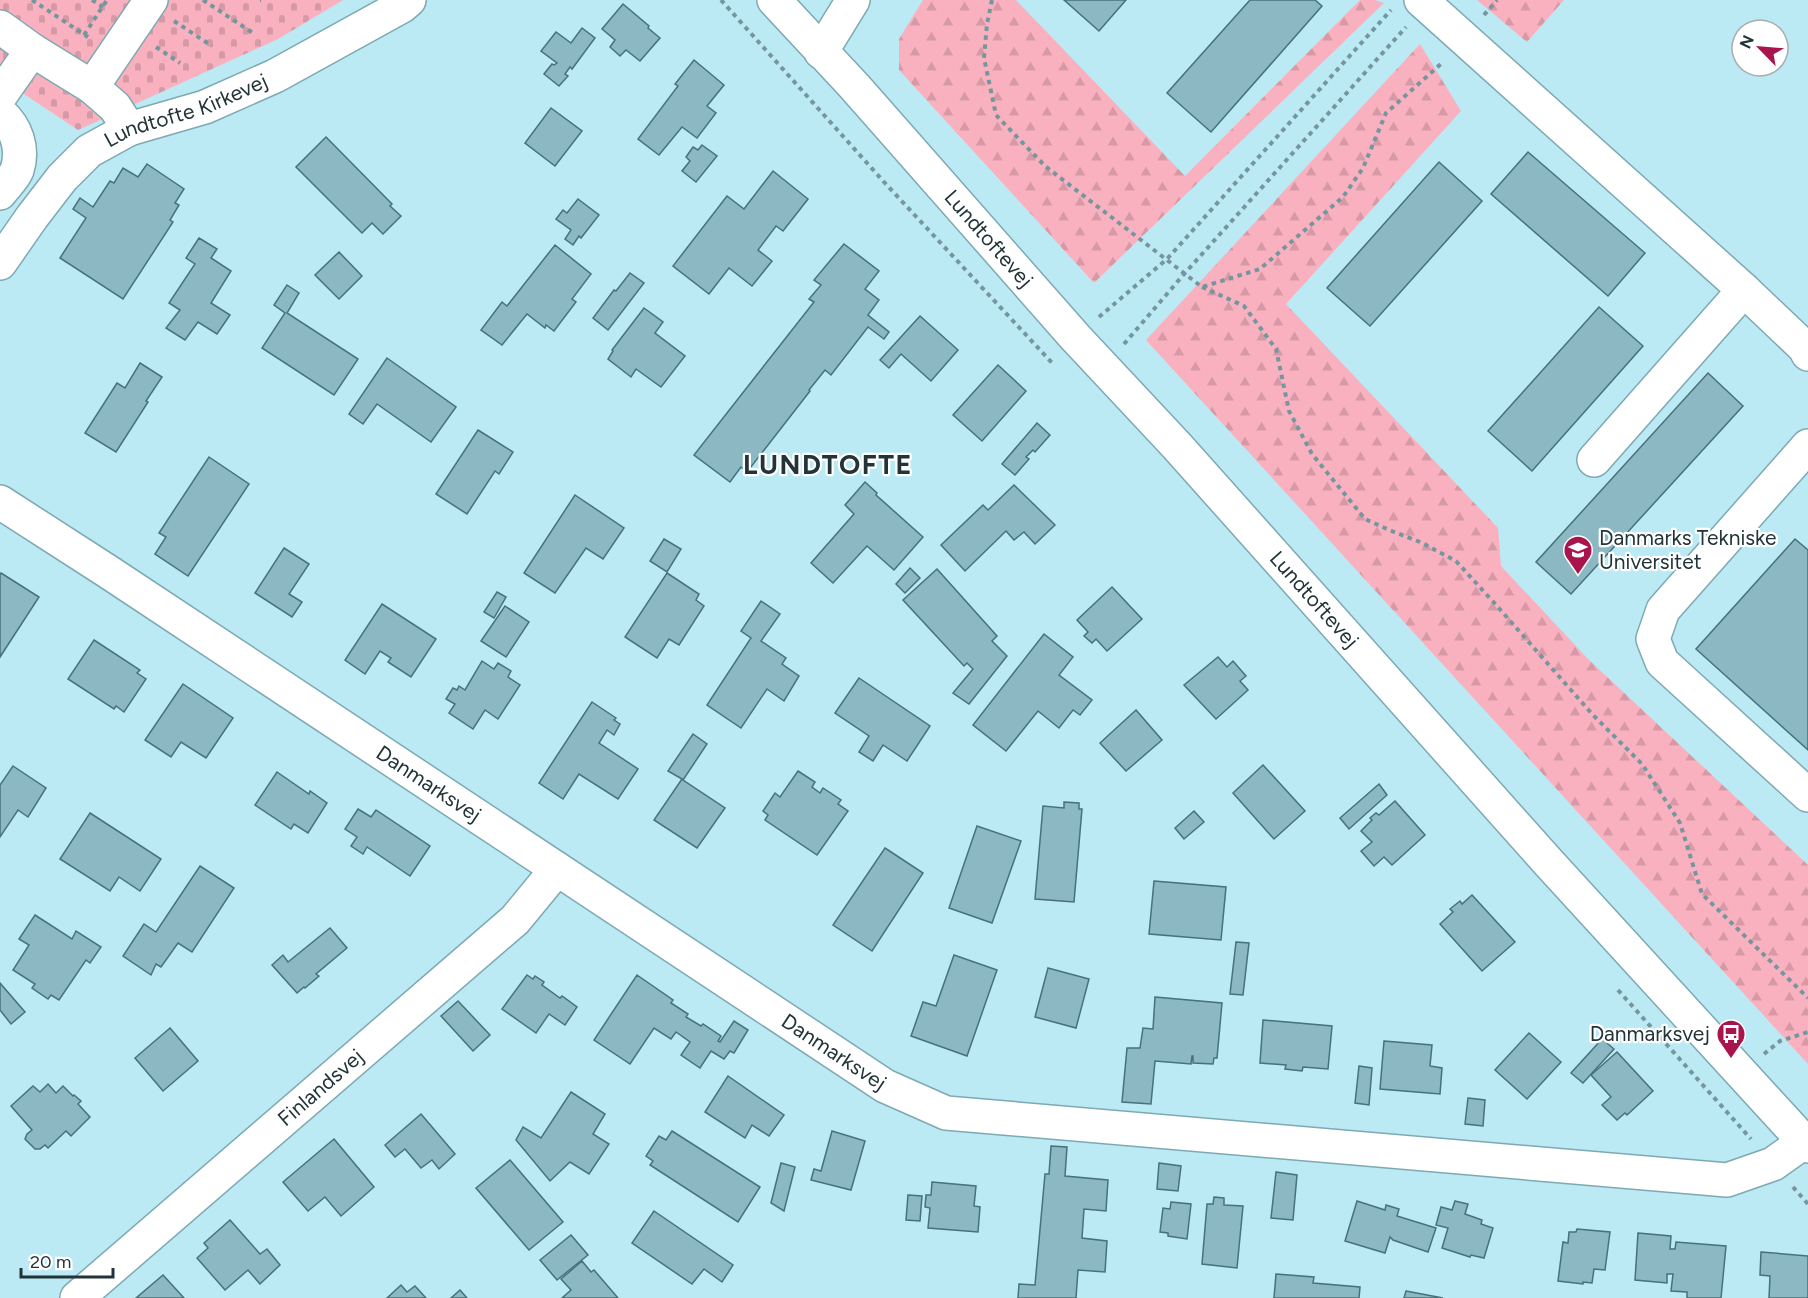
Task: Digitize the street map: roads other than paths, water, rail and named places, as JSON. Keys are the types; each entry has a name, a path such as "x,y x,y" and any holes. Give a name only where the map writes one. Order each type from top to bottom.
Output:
{"street":[{"name":"Lundtofte Kirkevej","path":"0,263 32,217 69,171 89,151 129,129 205,106 275,76 409,0"},
{"name":"Lundtoftevej","path":"774,0 855,87 1075,337 1200,473 1549,863 1806,1144"},
{"path":"821,52 853,0"},
{"path":"93,87 149,2"},
{"path":"1411,8 1464,38 1744,290 1808,354"},
{"path":"0,27 32,50 93,87 115,107 129,129"},
{"path":"0,96 32,50"},
{"path":"0,113 8,121 20,144 16,170 0,193"},
{"path":"1594,460 1744,290"},
{"path":"1808,446 1663,610 1653,639 1662,662 1808,795"},
{"name":"Danmarksvej","path":"0,502 885,1086 945,1113 1727,1180 1773,1164 1806,1144"},
{"name":"Finlandsvej","path":"77,1298 515,920 557,869"}],"place":[{"name":"Danmarks Tekniske Universitet","path":"1578,576"},
{"name":"Danmarksvej","path":"1731,1060"}],"district":[{"name":"LUNDTOFTE","path":"828,465"}]}
